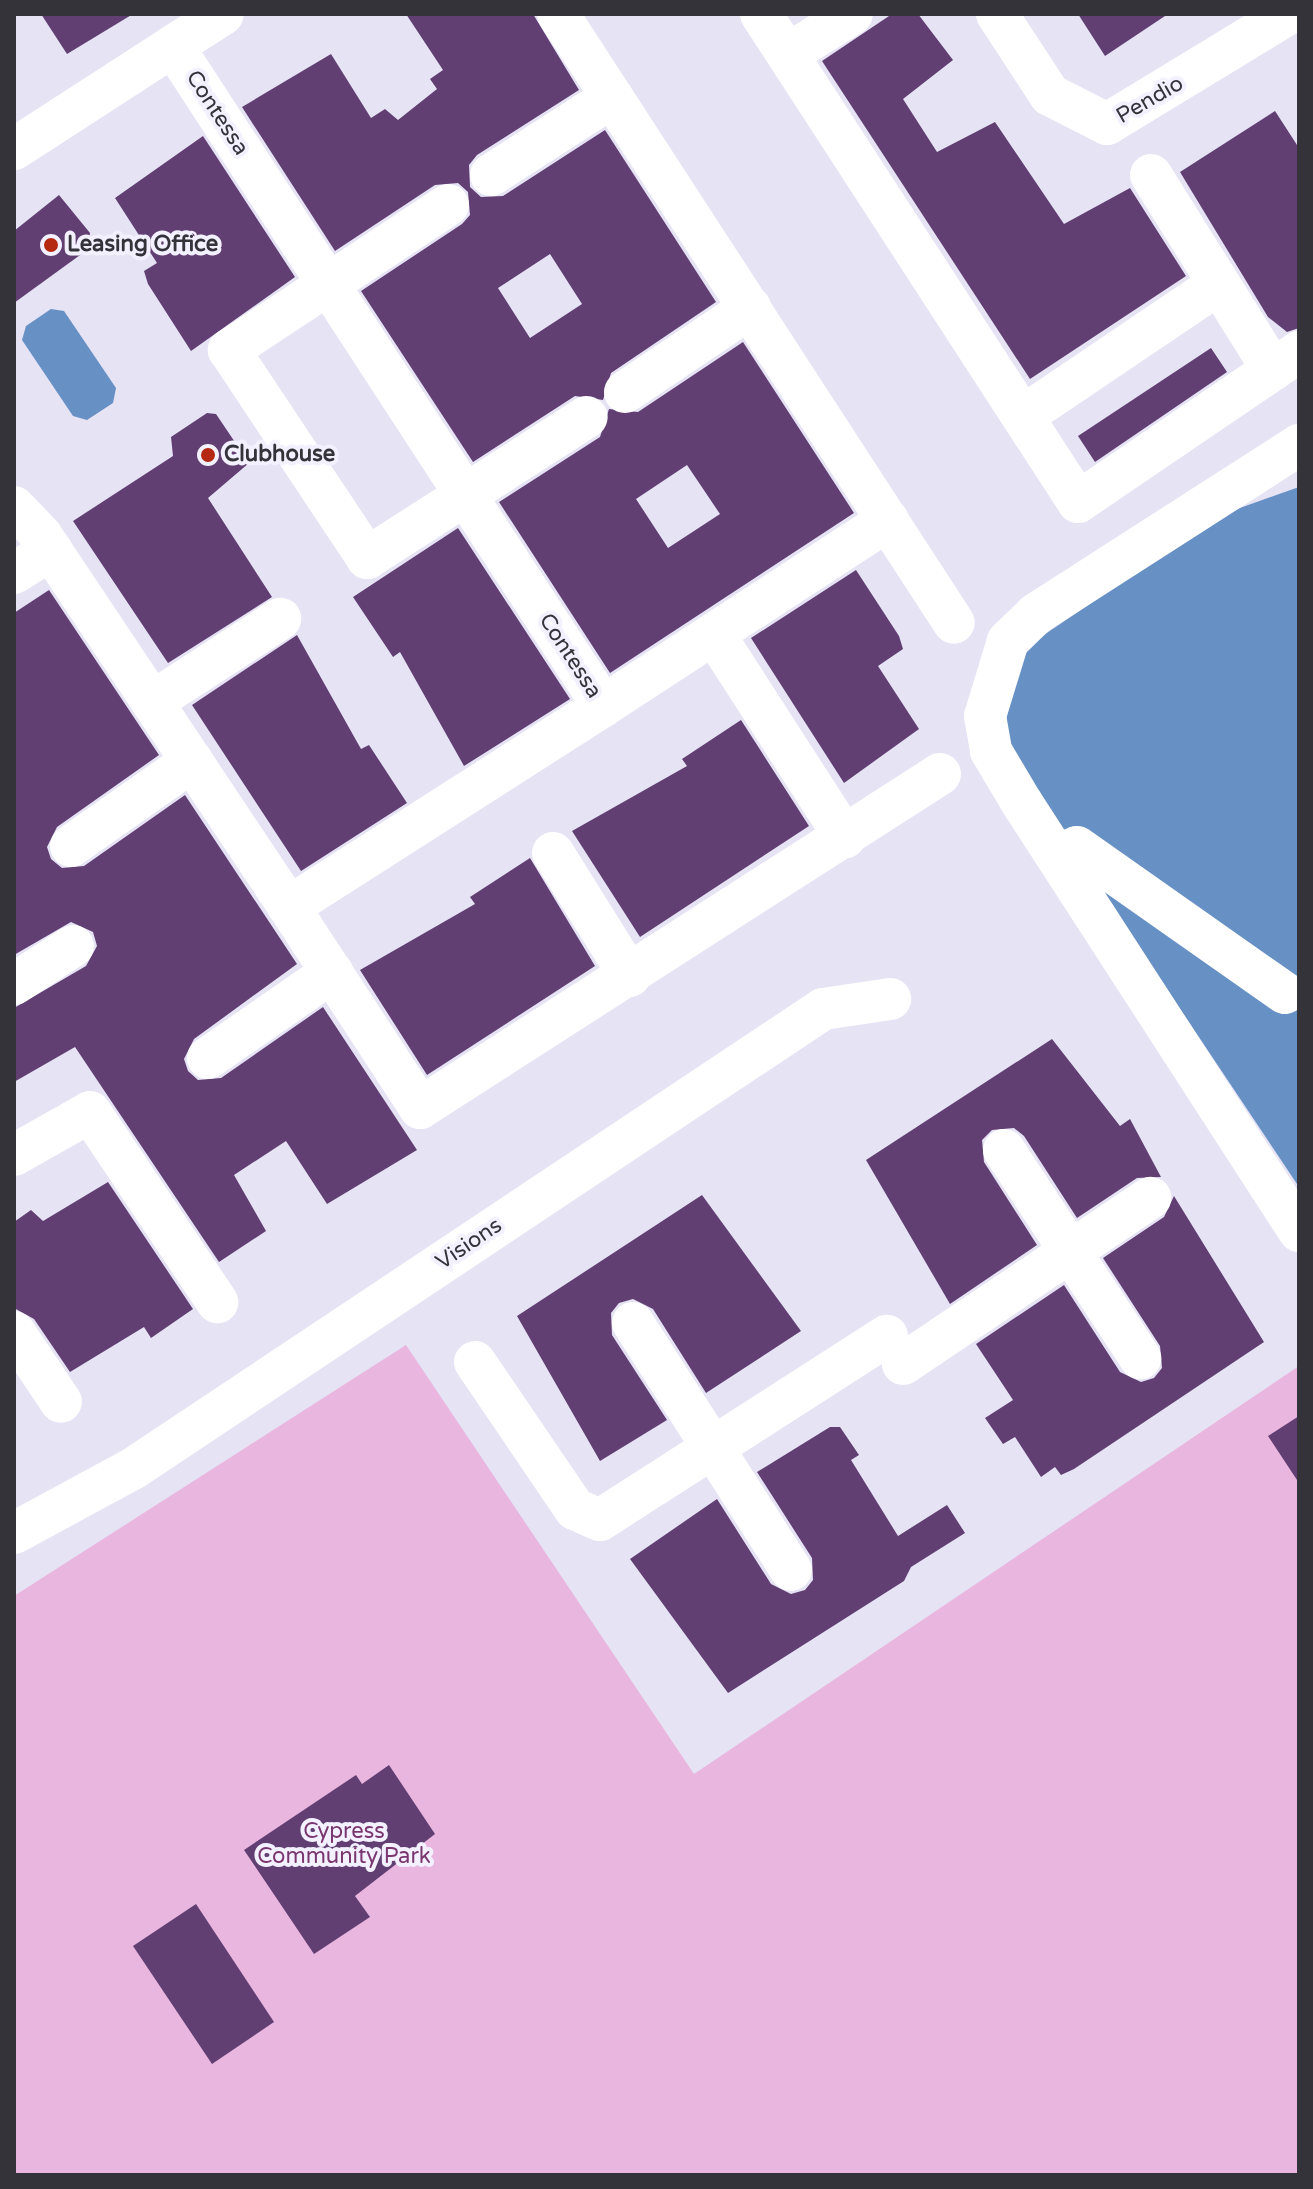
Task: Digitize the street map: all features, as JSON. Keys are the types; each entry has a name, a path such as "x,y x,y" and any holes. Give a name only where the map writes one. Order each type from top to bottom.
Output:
{"street":[{"path":"558,14 954,623"},
{"path":"761,14 1078,502 1286,361 1219,284 1151,175"},
{"path":"788,54 852,14"},
{"name":"Pendio","path":"997,14 1050,95 1075,114 1107,124 1288,14"},
{"name":"Contessa","path":"14,149 196,26 329,284 603,706 289,907"},
{"path":"491,175 612,97"},
{"path":"448,205 229,350 367,558 587,417"},
{"path":"1023,416 1219,284"},
{"path":"625,392 750,308"},
{"path":"1299,445 1280,471 1036,614 1008,641 985,716 991,751 1060,854 1299,1231"},
{"path":"14,507 51,550 420,1108 630,976 940,774"},
{"path":"603,706 888,520"},
{"path":"14,573 51,550"},
{"path":"152,702 280,619"},
{"path":"714,634 845,837"},
{"path":"71,846 192,761"},
{"path":"1060,854 1077,847 1285,993"},
{"path":"553,853 630,976"},
{"path":"14,984 73,946"},
{"path":"208,1058 332,972"},
{"name":"Visions","path":"14,1533 56,1515 823,1009 890,999"},
{"path":"14,1155 90,1112 217,1302"},
{"path":"1004,1150 1140,1358"},
{"path":"475,1362 575,1509 600,1520 713,1450 1070,1252 1150,1198"},
{"path":"633,1323 791,1570"},
{"path":"14,1332 61,1402"},
{"name":"Visions","path":"14,1556 56,1515"}],"green space":[{"name":"Cypress Community Park","path":"406,1345 694,1774 1299,1366 1299,2175 14,2175 14,1596"}],"water":[{"path":"51,309 64,311 116,388 113,403 87,420 73,416 22,340 26,326"},
{"path":"1299,487 1299,1187 1014,760 1003,723 1010,682 1029,645 1223,514"}],"building":[{"path":"41,14 133,14 67,54"},
{"path":"406,14 533,14 579,90 477,155 469,165 470,187 481,197 503,196 605,130 716,302 611,373 603,400 575,396 473,462 361,291 462,224 470,215 468,192 458,183 435,185 335,251 242,107 331,54 371,118 385,109 398,120 437,89 430,79 443,70","holes":["550,254 582,304 530,338 498,288"]},
{"path":"892,14 918,14 953,60 903,99 937,152 995,122 1064,224 1130,188 1186,276 1030,379 822,61"},
{"path":"1078,14 1168,14 1105,56"},
{"path":"1275,111 1299,148 1299,328 1287,332 1268,317 1180,172"},
{"path":"203,136 295,277 191,351 148,284 144,271 157,263 115,198"},
{"name":"Leasing Office","path":"59,195 90,233 87,250 14,303 14,231"},
{"path":"743,342 854,513 610,673 499,502 600,437 609,409 638,412","holes":["687,465 720,514 668,548 636,499"]},
{"path":"1211,348 1227,372 1095,462 1078,436"},
{"path":"207,413 216,414 249,463 208,498 272,597 168,663 73,521 173,456 171,437"},
{"path":"458,528 570,699 464,766 400,652 393,657 353,597"},
{"path":"856,570 899,636 903,649 878,666 919,729 844,783 751,638"},
{"path":"49,590 159,755 57,827 47,847 51,859 62,868 84,866 185,795 297,964 194,1039 184,1059 188,1071 198,1080 221,1078 323,1007 417,1150 327,1204 286,1141 234,1175 266,1231 219,1262 75,1047 14,1082 14,1008 86,966 97,946 93,932 71,922 14,955 14,613"},
{"path":"297,635 361,749 369,745 407,803 301,871 192,705"},
{"path":"741,720 809,826 640,937 572,831 687,766 682,759"},
{"path":"530,858 595,966 427,1075 360,970 475,904 470,897"},
{"path":"1052,1039 1120,1126 1130,1119 1161,1177 1137,1178 1077,1218 1024,1136 1014,1128 992,1130 982,1140 984,1162 1037,1245 950,1304 866,1160"},
{"path":"108,1182 193,1309 151,1338 144,1327 70,1372 34,1319 14,1308 14,1222 31,1210 43,1221"},
{"path":"702,1195 801,1331 706,1393 653,1309 633,1299 619,1303 611,1313 612,1335 667,1420 600,1461 517,1316"},
{"path":"1174,1196 1264,1342 1074,1469 1061,1475 1055,1467 1041,1477 1015,1437 1003,1444 985,1418 1013,1400 976,1344 1064,1285 1120,1372 1141,1382 1154,1378 1162,1368 1160,1346 1103,1258 1164,1217"},
{"path":"1299,1416 1299,1483 1268,1436"},
{"path":"830,1427 840,1427 859,1455 851,1460 898,1536 947,1505 965,1533 911,1567 904,1581 728,1693 630,1559 717,1499 771,1584 791,1594 805,1590 813,1580 812,1558 757,1472"},
{"path":"389,1765 435,1834 355,1896 370,1917 314,1954 244,1850 356,1775 362,1784"},
{"path":"196,1904 274,2022 212,2064 133,1946"}],"place":[{"name":"Leasing Office","path":"51,245"},
{"name":"Clubhouse","path":"208,455"}]}
